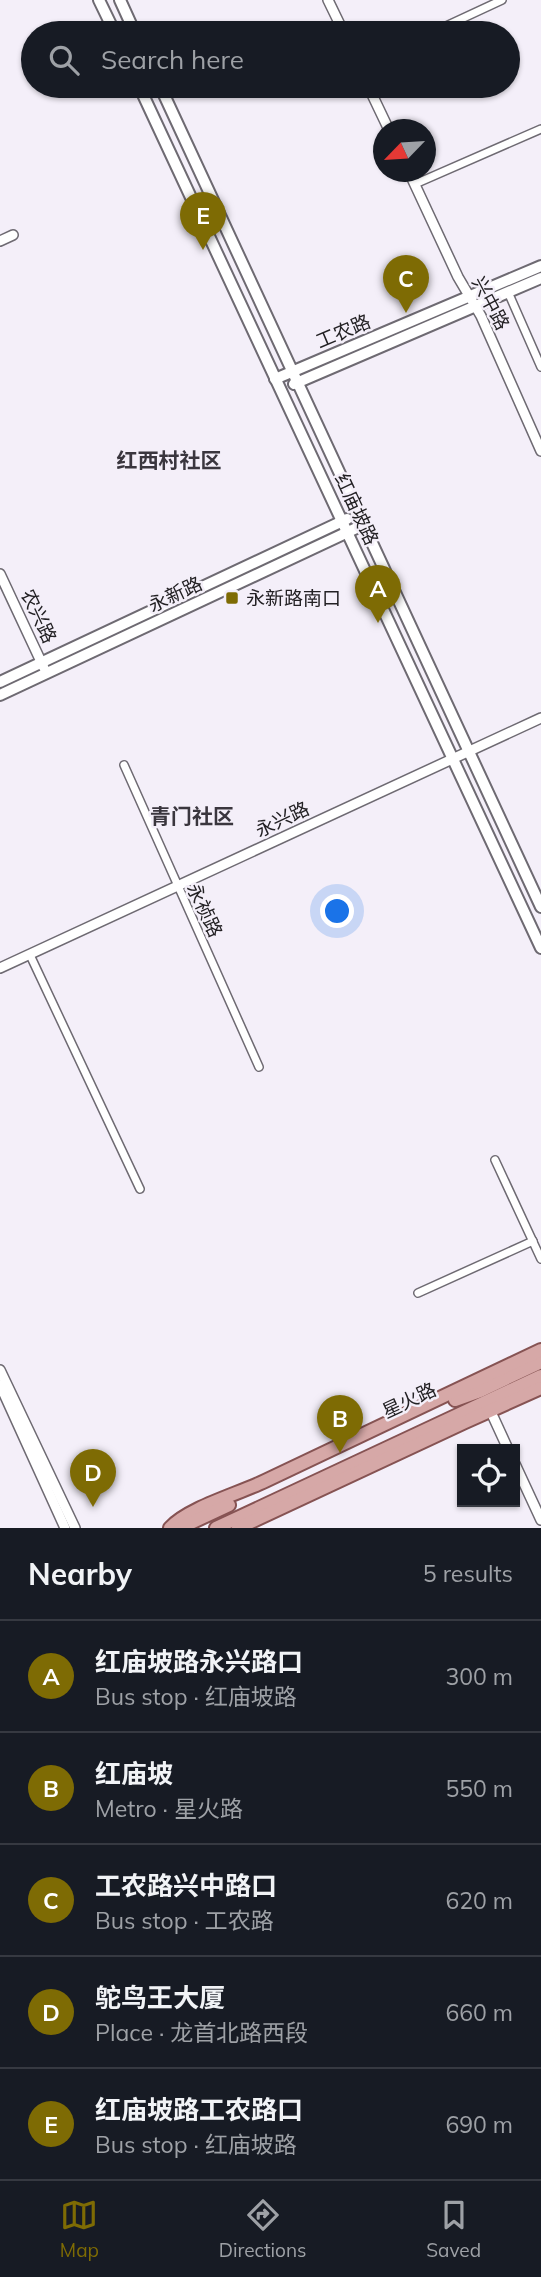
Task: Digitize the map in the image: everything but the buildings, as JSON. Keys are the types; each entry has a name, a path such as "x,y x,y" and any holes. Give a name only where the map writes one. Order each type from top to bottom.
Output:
{"main road":[{"path":"99,0 109,21"},
{"path":"120,0 130,21"},
{"name":"红庙坡路","path":"145,98 541,948"},
{"name":"红庙坡路","path":"166,98 541,907"},
{"name":"工农路","path":"278,383 473,302 541,266"},
{"name":"工农路","path":"473,302 508,292 541,278"},
{"name":"永新路","path":"0,695 44,668 362,519"},
{"name":"永新路","path":"0,682 44,668"},
{"path":"170,1528 179,1518 240,1493 541,1350"},
{"name":"星火路","path":"180,1528 541,1362"},
{"name":"星火路","path":"216,1528 303,1493 379,1457 462,1412 541,1376"},
{"path":"379,1457 491,1412 541,1388"},
{"path":"434,1410 460,1390"},
{"path":"444,1431 462,1412"},
{"path":"238,1528 303,1493"},
{"path":"229,1528 244,1515"}],"street":[{"path":"328,0 338,21"},
{"path":"457,21 502,0"},
{"path":"374,98 384,119"},
{"path":"415,184 541,128"},
{"name":"兴中路","path":"415,184 541,451"},
{"path":"0,241 13,235"},
{"path":"508,292 541,367"},
{"name":"农兴路","path":"0,574 44,668"},
{"name":"永兴路","path":"0,968 541,719"},
{"name":"永祯路","path":"124,765 259,1067"},
{"path":"30,955 140,1189"},
{"path":"495,1160 541,1259"},
{"path":"418,1293 533,1241"},
{"path":"0,1370 75,1528"},
{"path":"0,1385 65,1528"},
{"path":"491,1412 506,1444"},
{"path":"520,1475 541,1520"}],"place":[{"name":"红庙坡路工农路口","path":"203,250"},
{"name":"工农路兴中路口","path":"406,313"},
{"name":"永新路南口","path":"232,598"},
{"name":"红庙坡路永兴路口","path":"378,623"},
{"name":"红庙坡","path":"340,1453"},
{"name":"鸵鸟王大厦","path":"93,1507"}],"district":[{"name":"红西村社区","path":"169,461"},
{"name":"青门社区","path":"192,817"}]}
